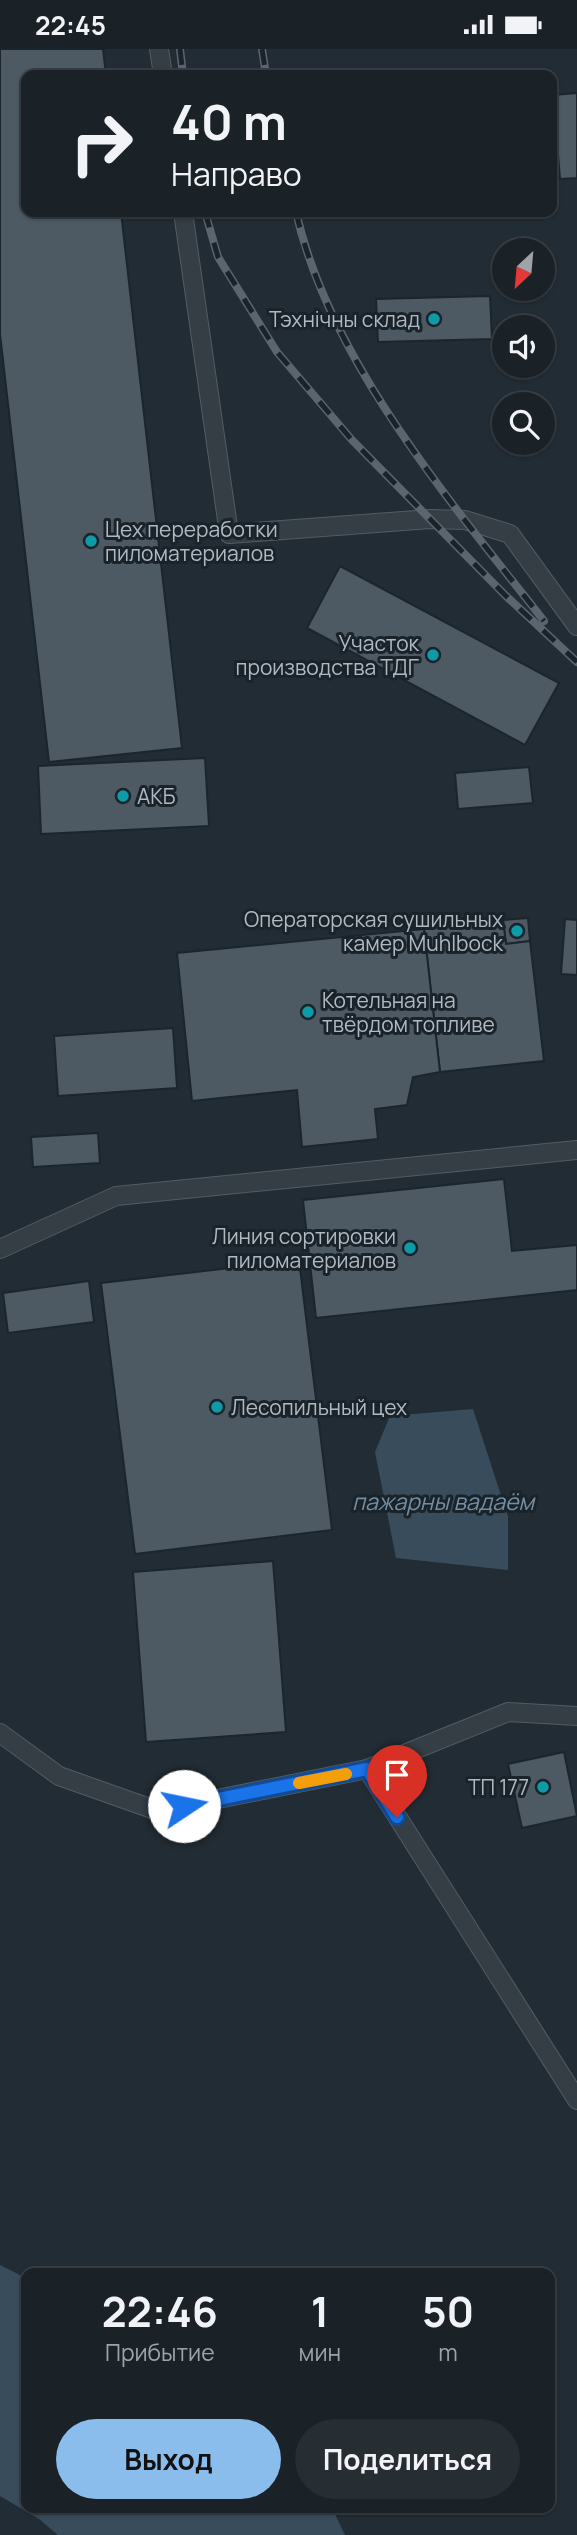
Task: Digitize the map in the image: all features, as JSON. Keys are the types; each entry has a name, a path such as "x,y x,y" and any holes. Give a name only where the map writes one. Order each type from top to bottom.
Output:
{"lane":[{"path":"159,49 162,70"},
{"path":"184,217 229,534 430,519 465,520 510,534 577,625"},
{"path":"0,1249 116,1196 577,1150"},
{"path":"0,1733 59,1776 158,1811 367,1769 508,1712 577,1716"},
{"path":"367,1769 577,2100"}],"water":[{"name":"пажарны вадаём","path":"473,1409 508,1517 508,1570 396,1558 375,1452 390,1416"},
{"path":"0,2265 21,2276 21,2508 0,2496"},
{"path":"29,2513 334,2513 345,2535 58,2535"}],"building":[{"name":"Цех переработки пиломатериалов","path":"0,49 103,49 105,70 21,70 21,217 122,217 182,748 49,762 0,334"},
{"path":"577,93 577,178 560,179 557,95"},
{"name":"Тэхнічны склад","path":"490,296 492,339 378,342 376,299"},
{"name":"Участок производства ТДГ","path":"340,566 559,683 525,745 307,628"},
{"name":"АКБ","path":"205,758 209,826 41,834 38,766"},
{"path":"529,767 533,803 458,809 455,773"},
{"name":"Операторская сушильных камер Muhlbock","path":"528,918 530,941 506,944 503,920"},
{"path":"565,919 577,920 577,975 561,974"},
{"path":"503,920 506,944 530,941 544,1061 440,1072 424,929"},
{"name":"Котельная на твёрдом топливе","path":"424,929 440,1072 413,1077 407,1105 375,1109 378,1139 302,1147 297,1090 192,1101 177,953"},
{"path":"173,1028 177,1088 58,1096 54,1036"},
{"path":"98,1133 100,1163 33,1167 31,1137"},
{"name":"Линия сортировки пиломатериалов","path":"504,1179 512,1251 577,1245 577,1290 316,1318 303,1200"},
{"name":"Лесопильный цех","path":"299,1260 332,1530 135,1554 101,1283"},
{"path":"89,1281 94,1322 8,1333 3,1293"},
{"path":"273,1561 286,1732 146,1742 133,1572"},
{"name":"ТП 177","path":"564,1752 577,1816 522,1828 508,1764"}],"railway":[{"path":"180,49 182,70"},
{"path":"262,49 265,70"},
{"path":"206,217 218,257 277,352 352,440 506,596 577,662"},
{"path":"298,217 313,268 336,322 365,376 434,479 544,621"}],"slow traffic":[{"path":"299,1783 346,1774"}],"place":[{"name":"Тэхнічны склад","path":"434,319"},
{"name":"Цех переработки пиломатериалов","path":"91,541"},
{"name":"Участок производства ТДГ","path":"433,655"},
{"name":"АКБ","path":"123,796"},
{"name":"Операторская сушильных камер Muhlbock","path":"517,931"},
{"name":"Котельная на твёрдом топливе","path":"308,1012"},
{"name":"Линия сортировки пиломатериалов","path":"410,1248"},
{"name":"Лесопильный цех","path":"217,1407"},
{"name":"ТП 177","path":"543,1787"}],"route":[{"path":"184,1806 367,1769 397,1817"}]}
